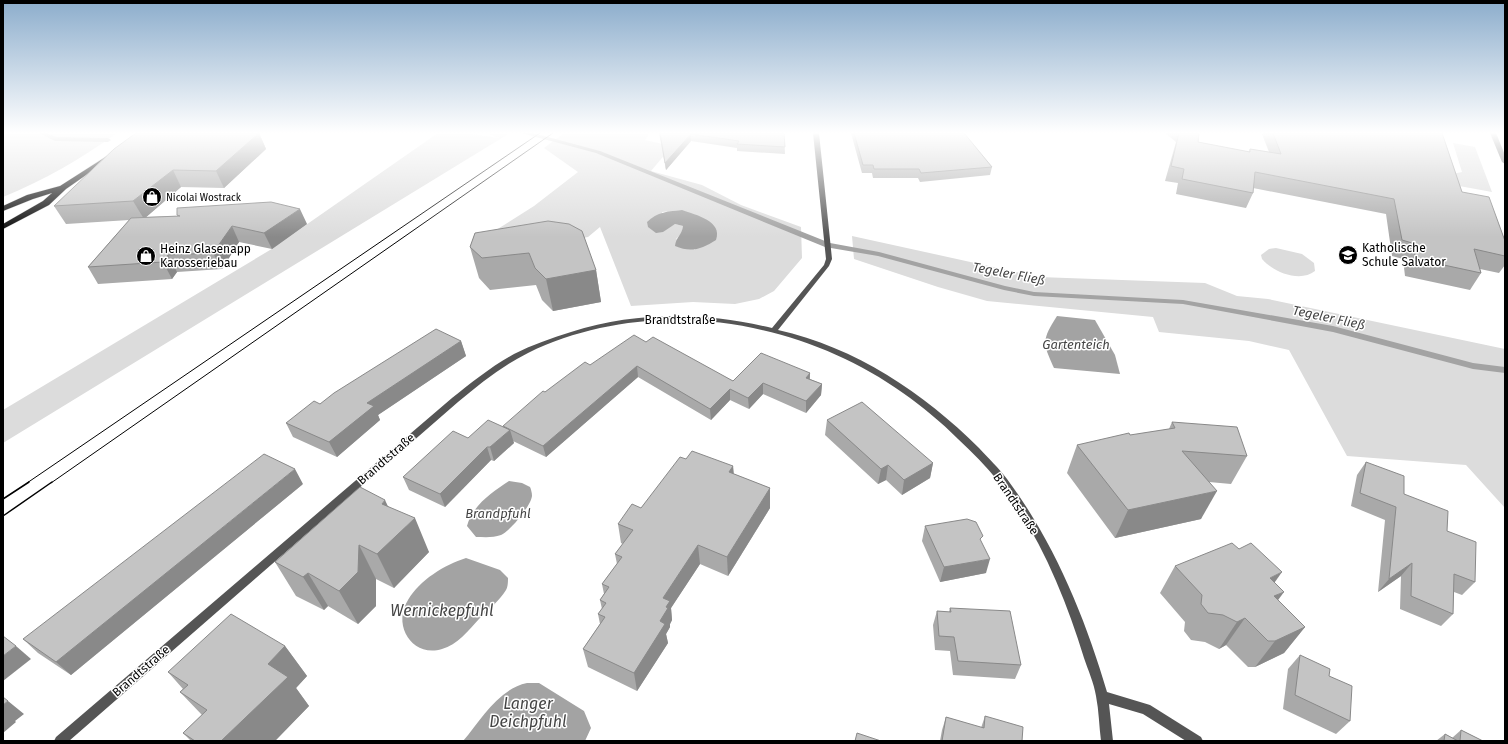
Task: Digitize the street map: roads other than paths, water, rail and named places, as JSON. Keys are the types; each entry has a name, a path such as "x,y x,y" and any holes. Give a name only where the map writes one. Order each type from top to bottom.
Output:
{"main road":[{"path":"3,227 46,203 63,187 92,168"},
{"path":"3,209 30,197 63,187"}],"street":[{"path":"774,330 827,265 830,259 819,168"},
{"name":"Brandtstraße","path":"60,741 455,400 509,360 564,336 626,321 656,318 716,320 774,330 817,344 866,366 913,395 954,429 1004,481 1032,525 1058,573 1083,632 1102,696 1107,741"},
{"path":"1102,696 1146,709 1197,741"}],"water":[{"path":"682,210 712,223 716,228 716,240 701,248 691,250 675,246 683,226 675,224 663,232 656,233 648,227 647,222 659,214"},
{"name":"Gartenteich","path":"1057,316 1095,320 1115,355 1120,374 1054,368 1047,352 1045,341 1046,336"},
{"name":"Brandpfuhl","path":"509,481 522,483 530,487 532,496 528,506 505,533 492,537 476,537 467,526 473,512 484,500"},
{"name":"Wernickepfuhl","path":"466,558 500,570 508,578 507,589 494,605 453,644 442,649 431,651 422,649 414,644 404,629 402,619 408,600 419,586 433,574"},
{"name":"Langer Deichpfuhl","path":"527,683 539,683 584,711 591,728 585,741 463,741 499,698 517,686"}],"waterway":[{"name":"Tegeler Fließ","path":"637,168 828,245 879,254 1004,288 1034,294 1183,302 1333,329 1473,366 1505,370"}],"tram line":[{"path":"27,483 489,168"},
{"path":"51,483 503,168"},
{"path":"3,499 29,482"},
{"path":"3,516 52,482"}],"place":[{"name":"Nicolai Wostrack","path":"152,197"},
{"name":"Katholische Schule Salvator","path":"1348,255"},
{"name":"Heinz Glasenapp Karosseriebau","path":"146,256"}]}
